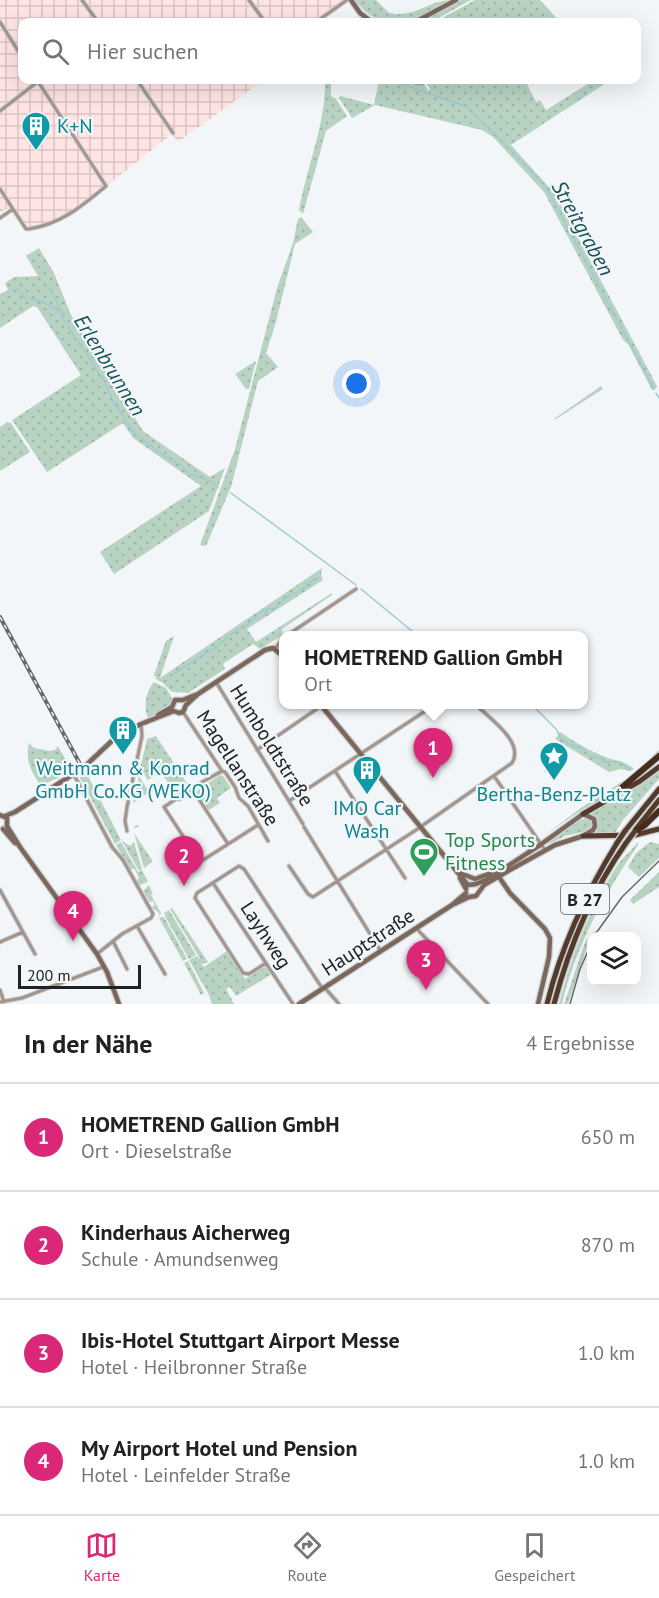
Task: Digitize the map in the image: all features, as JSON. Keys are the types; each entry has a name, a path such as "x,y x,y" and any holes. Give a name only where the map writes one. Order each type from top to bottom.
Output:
{"highway":[{"path":"613,795 659,756"},
{"path":"583,814 635,784 659,767"},
{"name":"B 27","path":"547,1004 574,923 593,884 625,831 659,789"},
{"name":"B 27","path":"554,1004 564,968 580,926 604,878 626,843 659,800"},
{"path":"635,831 644,826 659,811"},
{"path":"583,836 635,835 659,829"}],"main road":[{"path":"349,0 367,18"},
{"path":"422,18 456,0"},
{"path":"119,1004 97,954 3,821 75,775 115,738 173,709 176,700 184,702 265,650 275,649 279,652"},
{"path":"173,709 179,713 183,711 184,702"},
{"path":"324,709 458,872 467,891 476,896 479,890 500,872 583,814 594,819 593,830 583,836 558,843 545,850 500,872 476,884 467,891"},
{"path":"458,872 475,879 500,872"},
{"path":"500,872 510,893 549,934 551,942 549,957 538,1004"},
{"path":"476,884 479,890"},
{"name":"Hauptstraße","path":"299,1004 452,905 467,891"}],"street":[{"path":"82,0 95,18"},
{"path":"249,0 261,18"},
{"path":"322,18 349,0"},
{"path":"0,22 18,51"},
{"path":"0,111 34,84"},
{"path":"0,189 26,229 31,229 68,216 106,186 42,84"},
{"path":"140,84 173,133"},
{"path":"0,218 14,210"},
{"path":"294,631 356,589"},
{"path":"275,649 279,644"},
{"name":"Humboldtstraße","path":"216,682 381,952"},
{"path":"257,750 315,709"},
{"path":"288,801 430,709"},
{"path":"290,866 312,897 387,849 512,763 516,757 511,740 479,709"},
{"name":"Magellanstraße","path":"183,711 235,787 239,798 268,841"},
{"path":"127,831 126,816 142,736 141,724"},
{"path":"222,771 164,807 200,862 258,825"},
{"path":"335,771 405,878"},
{"path":"75,775 112,847 123,860 153,915 97,954"},
{"path":"494,776 545,850"},
{"path":"194,790 228,844"},
{"path":"534,836 544,839 551,838"},
{"path":"528,853 534,836"},
{"path":"266,963 249,974 243,973 195,898 197,893 239,866 244,869 324,989 339,1004"},
{"name":"Layhweg","path":"213,883 293,1004"},
{"path":"0,890 35,954"},
{"path":"137,926 165,974"},
{"path":"417,928 488,1004"},
{"path":"0,942 23,932"},
{"path":"113,941 127,969"},
{"path":"0,990 2,1002 35,993 104,966"}],"shaded area":[{"path":"0,0 347,0 322,18 18,18 18,84 258,84 178,142 172,134 74,212 59,221 26,229 13,210 5,209 0,213"}],"green space":[{"path":"355,0 376,0 389,13 399,14 452,0 416,18 375,18"},
{"path":"461,0 471,0 438,18 429,18"},
{"path":"475,0 540,0 556,18 442,18"},
{"path":"325,84 331,84 331,96 336,99 347,116 326,131 303,214 299,210 319,129"},
{"path":"378,84 412,84 410,89 427,93 430,89 427,84 527,84 536,102 540,100 546,110 588,84 604,84 511,145 555,194 657,386 656,389 652,390 628,344 623,340 544,192 493,137 482,130 375,105 352,118 339,98 340,96 374,105"},
{"path":"412,84 424,84 428,90 427,94 410,89"},
{"path":"301,217 313,232 295,244 266,353 278,367 258,381 231,487 206,546 200,545 235,449 277,288 293,243 298,219"},
{"path":"39,248 54,273 71,315 143,431 210,477 225,468 209,511 114,574 100,552 201,486 133,438 123,423 47,472 12,420 81,375 37,307 33,306 0,328 0,294 8,290 5,283 14,277 38,276 26,256"},
{"path":"256,361 249,389 246,389 235,374"},
{"path":"601,386 603,389 554,419"},
{"path":"7,422 11,423 30,452 0,471 0,427"},
{"path":"322,568 323,580 247,629 256,642 332,593 282,631 279,631 279,637 260,649 253,644 223,664 225,669 188,693 172,692 154,675 166,641 174,636 160,678"},
{"path":"154,682 166,688 172,698 168,708 148,718 146,699"},
{"path":"560,732 589,750 634,769 609,772 555,739"},
{"path":"156,736 190,788 177,796 161,772 148,780 140,769 147,739"},
{"path":"29,743 34,748 50,751 55,750 58,746 72,771 41,786 30,766"},
{"path":"659,750 659,754 618,789 544,836 582,807 634,774"},
{"path":"556,762 562,764 556,777 544,771"},
{"path":"659,770 659,779 623,820 615,833 593,833 597,822 589,813"},
{"path":"86,772 121,840 115,844 80,778"},
{"path":"220,775 231,788 217,798 220,803 209,810 197,793"},
{"path":"139,776 149,792 133,803"},
{"path":"588,818 592,826 586,831 548,843 580,820"},
{"path":"134,833 152,860 144,868"},
{"path":"122,841 130,846 134,842 142,869 139,871"},
{"path":"121,842 138,872 142,870 148,882 139,885 137,880 139,878 134,868 131,870 116,845"},
{"path":"638,842 592,921 575,961 562,1004 559,1004 569,968 590,915 607,882"},
{"path":"650,842 659,844 659,858 639,877 628,867 636,853"},
{"path":"659,872 659,887 633,904 630,900"},
{"path":"149,885 153,894 151,895 161,913 158,917 160,914 152,907 155,905 153,901 150,902 143,891"},
{"path":"172,908 208,962 201,963 204,967 227,951 245,979 264,967 272,974 236,996 230,987 226,989 234,1004 212,1004 189,960 197,956 201,960 170,909"},
{"path":"169,910 196,955 189,959 166,918 164,913"},
{"path":"164,917 187,959 183,961 159,918"},
{"path":"586,940 587,948 568,1004 564,1004"},
{"path":"188,961 204,993 201,995 184,963"}],"waterway":[{"name":"Streitgraben","path":"402,84 465,106 546,187 654,389"},
{"name":"Erlenbrunnen","path":"49,288 62,312 63,319 105,383 113,401 134,433 164,456 181,465 189,474 208,480 218,487"},
{"path":"18,289 24,297 43,302 61,312"},
{"name":"Streitgraben","path":"656,393 659,398"},
{"name":"Erlenbrunnen","path":"231,493 356,585"},
{"path":"246,626 265,609 275,608 289,595 300,591 319,578"},
{"name":"Erlenbrunnen","path":"361,589 412,631"},
{"path":"264,615 268,609"},
{"path":"175,673 243,628"},
{"name":"Erlenbrunnen","path":"536,709 557,730 560,738 573,746 581,747 590,756 601,758 605,762 620,762 630,770"}],"tram line":[{"path":"597,932 622,897 659,861"},
{"path":"570,1004 587,953"}],"railway":[{"path":"0,617 80,764"}],"place":[{"name":"K+N","path":"36,152"},
{"name":"Weitmann & Konrad GmbH Co.KG (WEKO)","path":"123,756"},
{"name":"HOMETREND Gallion GmbH","path":"433,778"},
{"name":"Bertha-Benz-Platz","path":"554,782"},
{"name":"IMO Car Wash","path":"367,796"},
{"name":"Top Sports Fitness","path":"424,878"},
{"name":"Kinderhaus Aicherweg","path":"184,886"},
{"name":"My Airport Hotel und Pension","path":"73,941"},
{"name":"Ibis-Hotel Stuttgart Airport Messe","path":"426,990"}]}
